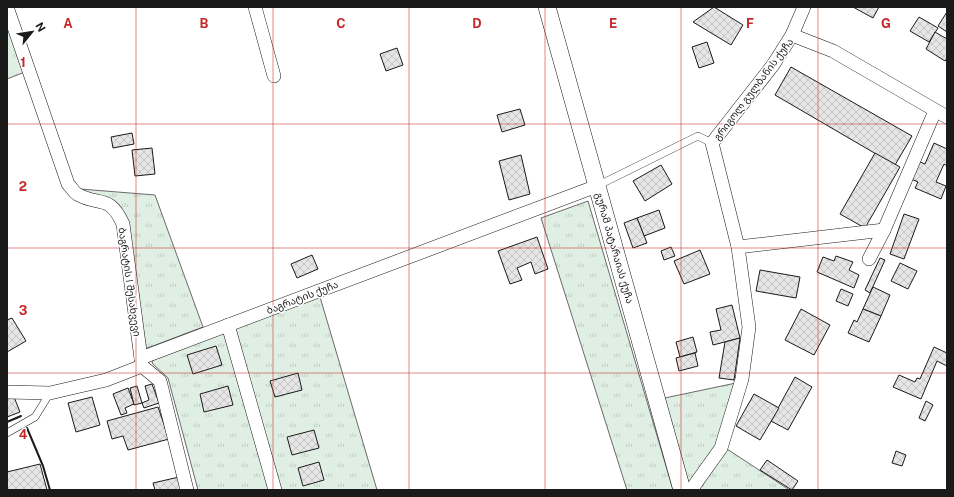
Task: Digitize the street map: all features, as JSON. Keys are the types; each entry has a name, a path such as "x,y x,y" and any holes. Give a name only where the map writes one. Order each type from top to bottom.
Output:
{"street":[{"name":"ბაგრატის I შესახვევი","path":"7,7 68,184 76,194 110,204 118,213 123,224 142,362"},
{"path":"255,7 274,76"},
{"name":"გურამ პატარაიას ქუჩა","path":"547,7 682,490"},
{"path":"792,35 804,7"},
{"name":"გრიგოლ გულბანის ქუჩა","path":"691,490 721,448 742,379 749,327 738,247 712,143 773,65 792,35 833,51 947,117"},
{"path":"869,259 884,230 935,111"},
{"name":"ბაგრატის ქუჩა","path":"7,392 50,394 106,380 142,362 228,325 597,186"},
{"path":"738,247 884,230"},
{"path":"228,325 275,490"},
{"path":"142,362 160,381 187,490"}],"lane":[{"path":"597,186 698,136 712,143"},
{"path":"7,433 35,417 50,394"}],"green space":[{"path":"7,7 30,70 7,79"},
{"path":"80,189 155,195 203,327 145,349 127,224"},
{"path":"588,201 673,490 627,490 541,218"},
{"path":"320,297 377,490 198,490 168,378 152,363 154,358"},
{"path":"736,383 715,447 687,488 660,399"},
{"path":"727,449 788,489 789,490 699,490"}],"building":[{"path":"714,7 743,25 731,45 693,22"},
{"path":"853,7 879,7 873,18"},
{"path":"947,12 947,32 938,26"},
{"path":"919,17 938,28 929,42 910,31"},
{"path":"935,32 947,39 947,58 945,61 926,49"},
{"path":"707,42 714,63 699,68 692,47"},
{"path":"397,48 403,65 386,71 380,54"},
{"path":"791,67 912,136 895,165 775,95"},
{"path":"520,109 525,125 502,132 497,115"},
{"path":"132,133 134,144 113,148 111,137"},
{"path":"934,143 947,149 947,166 944,164 936,182 946,186 941,199 915,188 918,182 911,179 918,161 925,164"},
{"path":"152,148 155,174 135,176 132,150"},
{"path":"875,153 900,167 865,228 840,214"},
{"path":"521,155 530,194 509,200 499,161"},
{"path":"661,165 672,184 645,201 633,181"},
{"path":"659,210 665,228 644,236 637,218"},
{"path":"904,214 919,219 904,259 890,254"},
{"path":"637,218 647,243 633,248 624,223"},
{"path":"537,237 548,269 535,274 531,262 517,268 522,280 510,284 498,251"},
{"path":"671,247 675,256 664,260 661,251"},
{"path":"700,250 710,274 684,284 674,261"},
{"path":"312,255 318,269 297,278 291,264"},
{"path":"836,256 853,262 849,270 859,275 854,288 817,272 823,257 834,261"},
{"path":"880,258 885,260 870,293 865,290"},
{"path":"900,263 917,271 908,289 891,281"},
{"path":"760,270 800,277 796,298 756,291"},
{"path":"873,287 890,295 881,316 863,309"},
{"path":"841,289 853,294 848,306 836,301"},
{"path":"732,305 740,338 713,345 710,332 721,330 716,309"},
{"path":"801,309 830,325 814,355 785,340"},
{"path":"863,309 881,316 869,342 848,333 854,320 857,322"},
{"path":"12,318 26,341 7,352 7,320"},
{"path":"693,337 697,352 680,357 676,342"},
{"path":"740,338 734,380 719,378 725,342"},
{"path":"216,346 222,365 193,374 187,355"},
{"path":"934,347 947,353 947,366 937,361 921,399 893,387 899,375 915,382 917,378 920,379"},
{"path":"695,353 698,366 679,371 676,358"},
{"path":"298,373 302,390 275,397 270,381"},
{"path":"795,377 812,387 788,430 771,421"},
{"path":"152,384 159,403 144,408 142,403 149,400 145,386"},
{"path":"137,386 142,403 134,405 130,388"},
{"path":"228,386 233,405 204,412 200,394"},
{"path":"128,388 134,404 125,408 127,413 121,415 113,394"},
{"path":"754,394 779,408 760,440 736,426"},
{"path":"14,397 20,412 7,417 7,399"},
{"path":"92,397 100,425 76,432 68,403"},
{"path":"926,401 933,405 925,421 919,418"},
{"path":"158,407 169,439 128,450 123,436 112,439 107,421"},
{"path":"314,430 319,448 292,455 287,437"},
{"path":"896,451 906,455 902,466 892,463"},
{"path":"767,460 798,481 792,490 760,470"},
{"path":"319,462 324,480 303,486 298,468"},
{"path":"40,464 47,490 7,490 7,472"},
{"path":"179,477 182,490 155,490 153,483"}],"wall":[{"path":"7,422 21,416"},
{"path":"27,428 43,466 50,490"}]}
